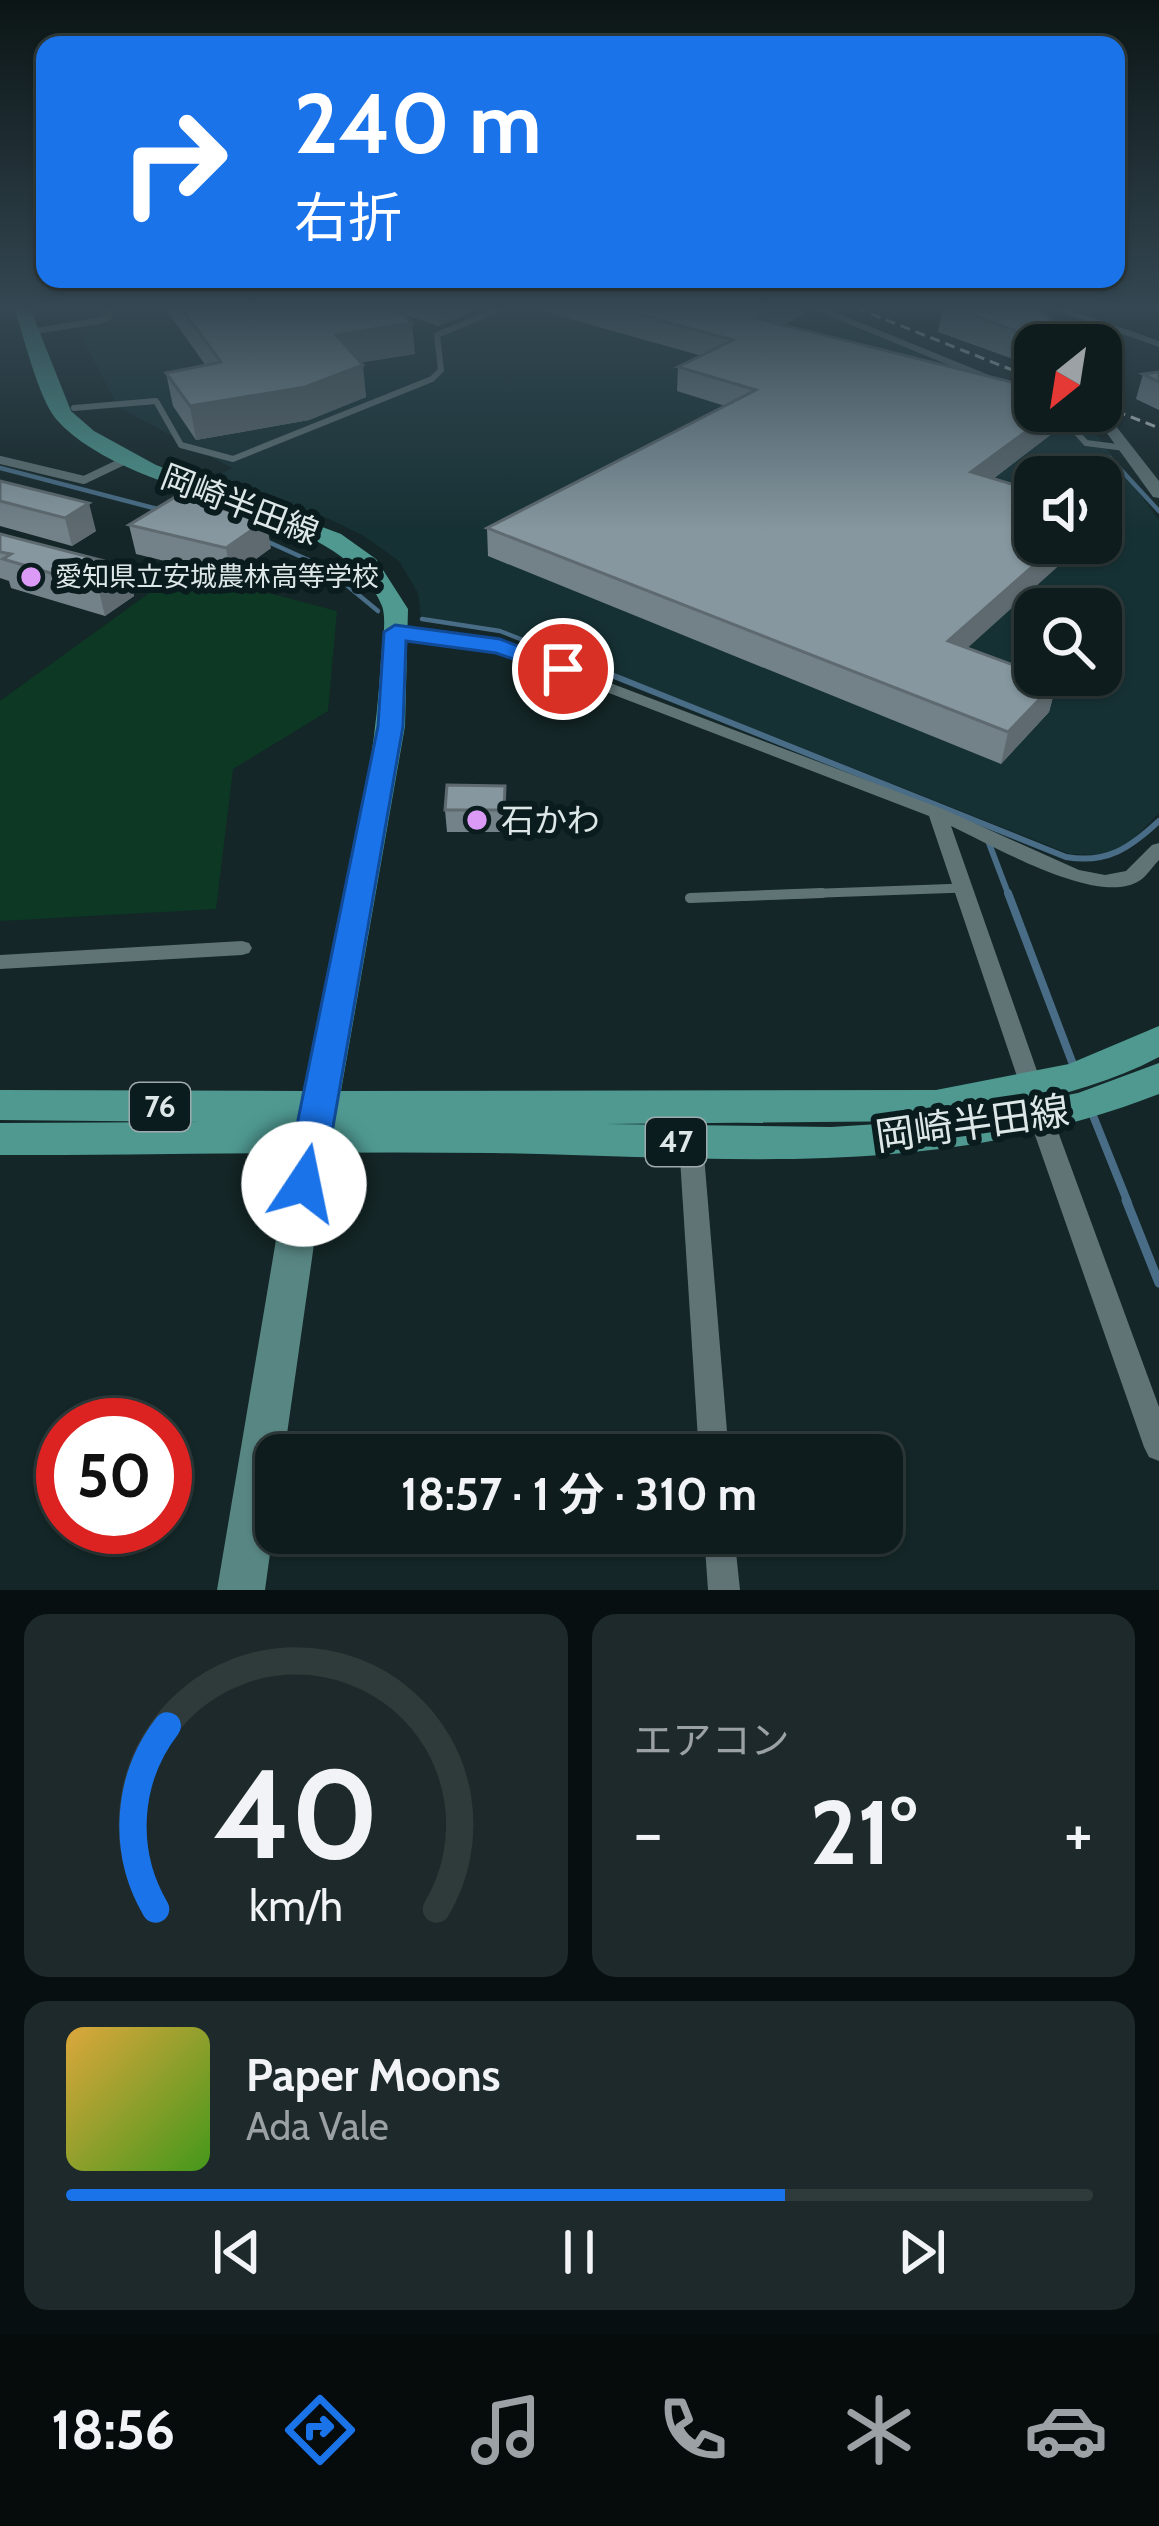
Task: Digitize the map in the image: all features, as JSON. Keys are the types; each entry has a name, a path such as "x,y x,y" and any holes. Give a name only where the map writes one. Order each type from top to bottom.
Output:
{"main road":[{"name":"岡崎半田線","path":"52,382 62,414 71,412 128,460 333,539 368,563 396,609 391,726 316,1122"},
{"name":"岡崎半田線","path":"316,1122 412,1136 691,1143 930,1134 1036,1103 1159,1040"},
{"name":"岡崎半田線","path":"316,1122 914,1105 1036,1103 1086,1108 1152,1088"},
{"name":"76","path":"0,1105 316,1122"},
{"name":"76","path":"0,1139 316,1122"},
{"path":"241,1590 316,1122"}],"street":[{"path":"1114,432 1159,493"},
{"path":"395,632 500,646 937,813 1075,876 1105,881 1132,877 1159,849"},
{"path":"937,813 1159,1447"},
{"path":"0,962 242,948"},
{"path":"691,1143 712,1434"},
{"path":"721,1554 724,1590"}],"lane":[{"path":"71,412 156,401 181,445 233,459 424,382"},
{"path":"1077,432 1086,443 1125,448"},
{"path":"0,460 84,480 128,460"},
{"path":"691,898 964,888"}],"shaded area":[{"path":"105,382 995,382 1014,390 1014,432 1095,432 1112,456 1014,456 1014,564 1122,564 1122,469 1159,520 1159,813 1124,848 1109,855 1070,854 502,629 421,617 418,593 399,561 364,536 327,518 228,485 231,481 217,476 232,468 118,407"}],"green space":[{"path":"181,570 337,611 328,711 233,769 216,909 0,921 0,701"}],"building":[{"path":"173,382 318,382 305,387 190,406"},
{"path":"730,382 1014,383 1014,432 1025,432 971,472 1014,485 1014,564 1035,564 948,641 1014,665 1014,696 1043,696 1008,732 487,528 756,390"},
{"path":"0,481 89,503 65,518 0,501"},
{"path":"175,497 266,520 226,548 129,525"},
{"path":"0,534 128,567 98,587 3,559 11,554 0,552"},
{"path":"447,785 505,786 504,810 445,810"}],"waterway":[{"path":"0,468 165,511"},
{"path":"1122,471 1159,511"},
{"path":"264,540 326,568 378,611"},
{"path":"422,619 500,631 556,653"},
{"path":"549,650 1066,857 1094,858 1117,852 1159,821"},
{"path":"987,838 1009,896"},
{"path":"1008,893 1074,1067"},
{"path":"1092,1113 1128,1203"},
{"path":"1126,1200 1159,1283"}],"railway":[{"path":"1122,413 1159,428"}],"place":[{"name":"愛知県立安城農林高等学校","path":"31,577"},
{"name":"石かわ","path":"477,820"}],"route":[{"path":"304,1184 391,726 395,632 500,646 563,669"}]}
